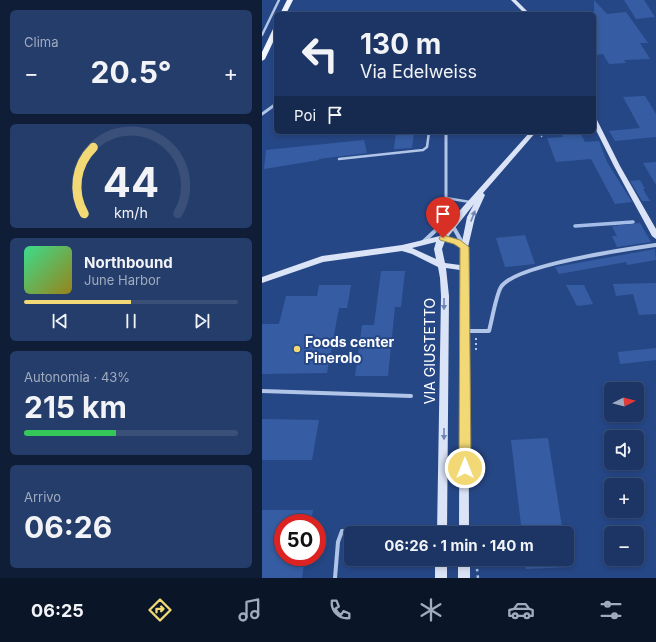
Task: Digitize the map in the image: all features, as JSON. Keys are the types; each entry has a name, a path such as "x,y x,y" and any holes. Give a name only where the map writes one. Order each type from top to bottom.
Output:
{"main road":[{"path":"284,12 290,0"},
{"path":"513,0 526,12"},
{"path":"262,59 274,33"},
{"path":"596,126 656,236"},
{"name":"VIA GIUSTETTO","path":"442,526 444,296 438,249 451,226 531,134"},
{"name":"VIA GIUSTETTO","path":"464,526 464,247 471,217 486,187"},
{"path":"262,280 322,259 402,248 443,238 457,242 464,247"},
{"path":"402,248 415,252 441,265 464,268"},
{"path":"441,578 442,566"},
{"path":"464,566 464,578"}],"street":[{"path":"262,35 280,0"},
{"path":"262,114 274,105"},
{"path":"446,134 446,214 451,226 464,247"},
{"path":"422,243 436,230 446,214"},
{"path":"464,331 489,331 502,287 511,277 580,257 656,245"}],"lane":[{"path":"339,160 423,150 427,147 429,134"},
{"path":"446,198 472,202"},
{"path":"262,391 411,396"},
{"path":"335,578 338,542 342,531 344,530"}],"building":[{"path":"594,0 607,14 626,12 648,43 640,43 650,59 624,60 626,63 609,64 603,54 596,55 596,12 594,12"},
{"path":"624,0 644,0 655,17 636,19"},
{"path":"645,96 656,114 656,137 615,141 609,131 640,128 623,97"},
{"path":"396,134 414,134 412,148 394,149"},
{"path":"562,134 581,134 585,142 599,141 607,162 632,202 615,204 591,159 556,162 547,138 563,137"},
{"path":"364,140 367,153 319,159 264,169 266,150"},
{"path":"656,162 656,185 643,163"},
{"path":"640,180 650,201 642,201 630,181"},
{"path":"640,223 651,242 617,247 612,236 617,236 612,226"},
{"path":"525,235 535,264 505,267 496,238"},
{"path":"655,249 656,260 627,265 626,262 559,274 555,267"},
{"path":"381,271 405,271 401,307 395,307 388,376 355,376 362,325 374,325"},
{"path":"656,283 656,314 639,315 633,294 616,296 613,284"},
{"name":"Foods center Pinerolo","path":"319,285 351,285 347,308 339,308 327,373 262,374 262,324 279,324 286,296 317,296"},
{"path":"566,285 584,285 593,304 577,306"},
{"path":"656,348 656,360 620,364 618,352"},
{"path":"262,419 319,420 312,460 262,460"},
{"path":"548,438 562,526 521,526 511,440"},
{"path":"262,510 313,510 312,514 274,514 274,566 304,566 302,578 262,578"},
{"path":"526,566 571,566 571,567 526,569"}],"waterway":[{"path":"575,226 633,222"}],"place":[{"name":"Foods center Pinerolo","path":"297,349"}],"route":[{"path":"443,238 457,242 464,247 465,468"}]}
